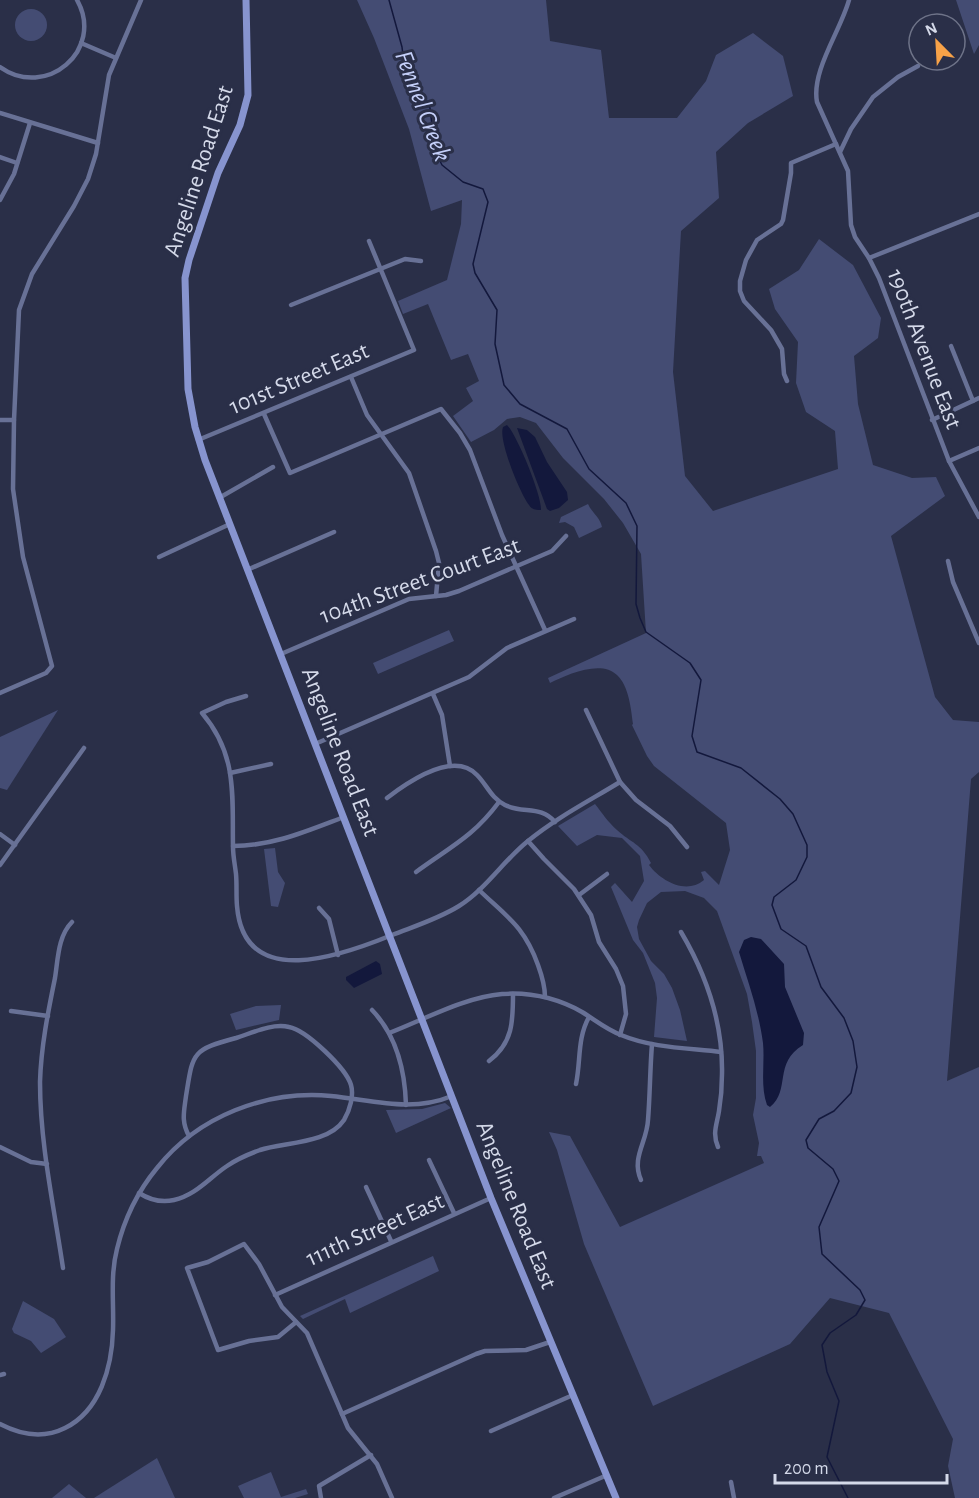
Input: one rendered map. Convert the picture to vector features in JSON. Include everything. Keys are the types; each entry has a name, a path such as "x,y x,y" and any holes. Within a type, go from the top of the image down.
{"street":[{"path":"0,68 21,77 31,78 47,76 66,65 73,58 81,43 84,18 77,0"},
{"path":"0,693 46,672 52,666 23,557 12,476 17,323 22,298 32,274 82,194 93,166 106,89 116,58 141,0"},
{"name":"Angeline Road East","path":"246,0 248,95 240,125 218,173 185,278 188,389 198,440 491,1198 615,1498"},
{"path":"840,152 816,94 819,76 849,0"},
{"path":"81,43 116,58"},
{"path":"840,152 851,129 873,97 907,72"},
{"path":"0,113 98,142"},
{"path":"0,200 9,185 30,123"},
{"path":"787,381 784,374 782,349 771,330 744,301 740,291 740,281 746,260 757,240 781,224 783,220 791,163 836,144"},
{"name":"190th Avenue East","path":"840,152 849,178 852,229 861,248 869,258 908,351 949,461 979,517"},
{"path":"0,157 17,163"},
{"path":"869,258 979,214"},
{"path":"369,242 380,268"},
{"path":"291,305 405,259 421,261"},
{"name":"101st Street East","path":"198,440 414,350 380,268"},
{"path":"951,346 973,401"},
{"path":"351,377 362,405 409,473 439,562 436,596"},
{"path":"932,420 979,398"},
{"path":"264,414 290,473 441,409 470,450 502,535 545,630"},
{"path":"0,420 14,420"},
{"path":"949,461 979,448"},
{"path":"219,498 273,467"},
{"path":"159,557 230,524"},
{"path":"247,570 334,532"},
{"name":"104th Street Court East","path":"281,654 409,599 446,595 459,591 552,551 566,536"},
{"path":"948,561 953,582 979,643"},
{"path":"315,744 433,694 472,675 507,648 574,619"},
{"path":"433,694 442,714 450,766"},
{"path":"246,696 202,713 215,731 230,773 234,799 233,846 238,917 244,934 255,947 265,954 287,960 338,955 450,911 479,890 528,841 620,782"},
{"path":"586,710 620,782 636,800 670,826 687,847"},
{"path":"0,865 84,748"},
{"path":"230,773 271,764"},
{"path":"387,798 416,779 450,766 463,766 474,772 499,802 513,808 540,810 551,816 555,822"},
{"path":"416,872 467,837 489,816 499,802"},
{"path":"233,846 258,845 285,840 344,817"},
{"path":"0,834 15,845"},
{"path":"528,841 579,895 591,915 604,952 616,969 623,986 626,1014 620,1035"},
{"path":"579,895 607,874"},
{"path":"479,890 515,923 528,941 543,979 545,997"},
{"path":"319,908 329,919 338,955"},
{"path":"63,1268 47,1164 40,1081 48,1016 63,936 72,922"},
{"path":"681,932 699,965 716,1015 721,1052 722,1091 714,1131 718,1147"},
{"path":"489,1061 503,1048 510,1034 513,1021 513,994"},
{"path":"389,1034 474,1000 513,994 545,997 570,1006 620,1035 652,1044 721,1052"},
{"path":"372,1010 382,1020 403,1069 406,1105"},
{"path":"11,1011 48,1016"},
{"path":"576,1084 579,1042 589,1017"},
{"path":"139,1193 147,1198 163,1202 188,1196 235,1161 268,1148 313,1139 335,1128 347,1114 351,1099 350,1082 340,1067 304,1033 291,1027 276,1026 207,1047 197,1056 189,1072 183,1117 184,1127 189,1136"},
{"path":"641,1180 637,1159 648,1125 652,1044"},
{"path":"0,1424 25,1434 58,1431 81,1418 96,1398 105,1374 113,1332 112,1288 117,1248 125,1223 139,1193 156,1168 189,1136 228,1113 267,1100 297,1095 329,1096 378,1104 406,1105 442,1100 452,1096"},
{"path":"0,1147 31,1162 47,1164"},
{"path":"429,1160 454,1213"},
{"path":"366,1187 391,1241"},
{"name":"111th Street East","path":"275,1295 491,1198"},
{"path":"295,1323 278,1337 249,1341 218,1350 187,1268 208,1262 244,1244 259,1264 275,1295 312,1342 342,1414 352,1433 371,1455 392,1498"},
{"path":"342,1414 476,1354 485,1351 526,1350 550,1342"},
{"path":"491,1431 573,1395"},
{"path":"321,1498 319,1486 371,1455"},
{"path":"554,1498 605,1476"},
{"path":"731,1482 734,1498"}],"shaded area":[{"path":"357,0 546,0 550,41 601,50 609,118 677,118 706,81 716,55 753,33 783,56 793,96 748,123 716,152 719,198 681,231 673,372 685,476 713,511 838,469 835,431 806,412 796,383 798,342 775,309 769,289 799,270 819,239 853,265 881,318 878,338 854,356 858,404 873,465 912,478 936,477 945,496 891,536 935,697 953,720 979,722 979,772 971,779 947,1081 979,1067 979,1498 955,1498 948,1466 953,1439 889,1313 830,1298 790,1344 653,1406 584,1244 557,1150 549,1132 570,1136 620,1227 764,1163 761,1156 757,1156 759,1143 753,1115 756,1098 756,1051 747,994 717,911 704,898 685,891 661,892 647,903 637,927 639,939 651,961 664,974 672,988 687,1041 654,1037 657,998 655,983 643,953 633,940 611,887 615,883 632,902 644,881 640,856 622,838 597,835 577,846 558,826 595,804 614,827 643,851 654,871 674,884 690,886 704,880 701,872 705,871 719,885 730,850 726,823 654,766 632,725 627,691 617,675 610,670 593,668 550,683 548,678 646,633 641,554 623,523 604,499 563,458 536,423 520,417 507,419 494,430 471,442 453,416 473,401 466,388 479,381 468,354 451,360 428,304 403,314 398,301 447,280 461,224 462,200 431,211 409,129"},
{"path":"956,0 979,0 979,45 974,54 967,33 967,12 960,12"},
{"path":"31,9 42,14 47,25 42,36 31,41 20,36 15,25 20,14"},
{"path":"507,425 528,466 538,492 541,510 530,507 516,478 502,434 503,427"},
{"path":"517,428 527,430 535,437 547,462 567,492 568,500 559,508 550,511 547,509"},
{"path":"588,504 600,520 602,527 579,538 574,527 565,522 559,523 561,517"},
{"path":"449,630 454,641 378,674 373,663"},
{"path":"58,710 7,790 0,788 0,737"},
{"path":"275,848 278,872 285,883 278,907 271,906 264,849"},
{"path":"751,937 761,939 784,964 785,987 804,1033 803,1045 788,1060 780,1093 770,1107 767,1105 764,1090 761,1031 739,952 744,940"},
{"path":"376,961 380,964 382,974 354,988 346,980 346,977"},
{"path":"281,1005 279,1020 236,1030 230,1014 256,1006"},
{"path":"445,1103 451,1108 396,1133 386,1110 422,1109"},
{"path":"433,1256 439,1271 350,1313 345,1299 303,1319 300,1316"},
{"path":"23,1301 54,1319 66,1337 41,1353 31,1341 14,1333 12,1329"},
{"path":"157,1458 175,1498 94,1498"},
{"path":"271,1472 281,1497 306,1489 308,1494 295,1498 244,1498 238,1486"},
{"path":"69,1484 86,1498 52,1498"}],"waterway":[{"name":"Fennel Creek","path":"389,0 402,47 405,72 430,108 435,151 442,165 463,182 483,189 488,202 473,264 475,273 497,310 495,344 504,385 520,404 567,429 589,469 626,503 637,526 636,604 640,618 646,632 690,663 701,680 692,736 697,752 741,768 780,799 793,814 807,845 807,857 796,880 774,897 772,905 781,929 806,946 821,987 844,1018 853,1041 857,1067 851,1093 834,1111 819,1119 806,1140 808,1148 833,1169 839,1181 819,1227 822,1254 860,1290 865,1300 856,1315 830,1333 822,1345 827,1372 839,1401 827,1457 848,1498"}]}
